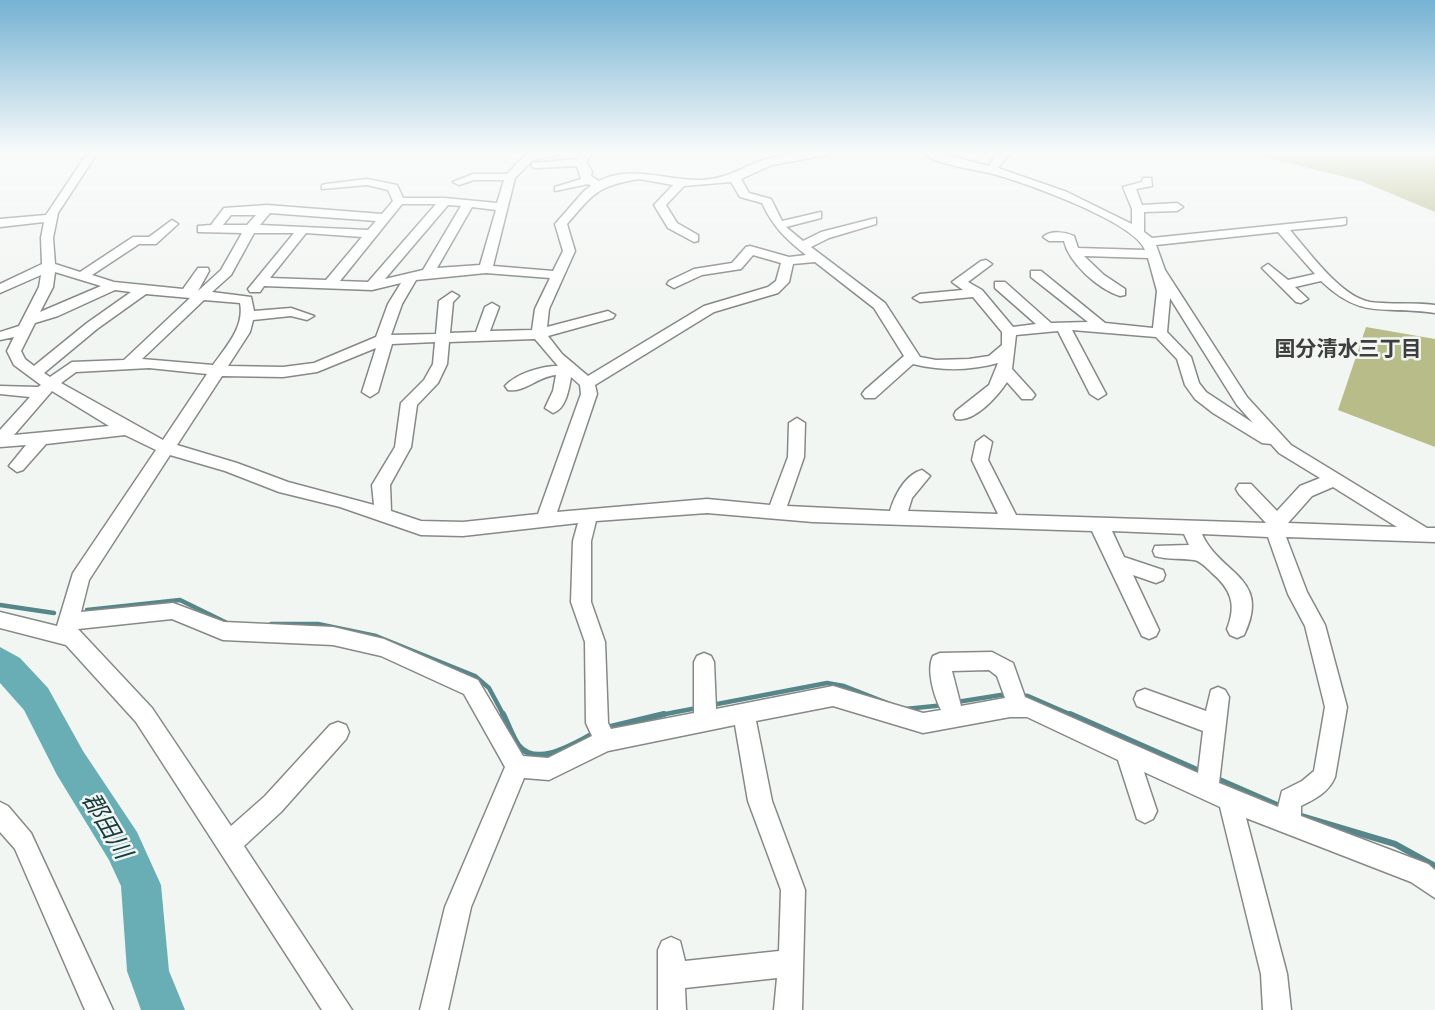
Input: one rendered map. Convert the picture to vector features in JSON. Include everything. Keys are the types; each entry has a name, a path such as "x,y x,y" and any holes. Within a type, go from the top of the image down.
{"street":[{"path":"63,199 51,218 47,238 49,266 46,287 14,351 19,362 47,388 166,448 231,467 285,488 342,501 421,528 463,529 708,506 897,517 1278,527 1428,534"},
{"path":"486,269 505,199"},
{"path":"545,520 589,394 587,383 567,370 538,334 542,309 569,251 561,224 580,199"},
{"path":"666,199 660,205 667,222 680,233 694,238"},
{"path":"760,199 767,201 779,225 880,306 915,360 936,365 969,364 993,360 1009,347 1009,332 977,293 954,279 983,270"},
{"path":"1071,199 1138,233 1151,248 1164,291 1160,333"},
{"path":"1134,199 1138,209 1138,233"},
{"path":"330,284 399,201 445,201 503,207"},
{"path":"372,286 445,201"},
{"path":"428,273 468,204"},
{"path":"1138,209 1177,207"},
{"path":"371,234 301,229 208,229 228,211 315,212 385,218"},
{"path":"130,362 226,272 250,229 265,211"},
{"path":"71,630 80,578 220,372 243,332 247,316 246,300 315,212"},
{"path":"779,225 817,215"},
{"path":"0,223 51,218"},
{"path":"803,246 825,234 872,221"},
{"path":"1073,252 1151,248 1342,221"},
{"path":"84,275 136,240 152,241 172,224"},
{"path":"1282,229 1354,303 1435,309"},
{"path":"1048,237 1064,236 1070,239 1073,252 1099,278 1120,292"},
{"path":"674,284 699,272 736,266 750,250 789,261 818,258"},
{"path":"1111,252 1120,264"},
{"path":"587,383 709,309 773,290 782,282 784,267 789,261"},
{"path":"0,289 49,266 113,286 144,289 169,286 187,293 246,300"},
{"path":"1268,268 1301,299"},
{"path":"260,282 372,286 428,273 486,269 559,275"},
{"path":"1159,270 1242,401 1285,449"},
{"path":"187,293 201,278 203,271"},
{"path":"1036,274 1100,324"},
{"path":"370,392 395,304 412,276"},
{"path":"1285,285 1325,276"},
{"path":"1000,285 1046,326"},
{"path":"0,337 113,286"},
{"path":"34,374 92,326 144,289"},
{"path":"920,298 977,293"},
{"path":"383,516 381,485 403,447 409,403 430,383 440,364 446,301 452,296"},
{"path":"482,334 492,307"},
{"path":"247,316 291,312 307,316"},
{"path":"0,440 47,388 72,367 130,362 220,372 283,372 317,367 385,340 482,334 538,334 608,315"},
{"path":"1009,332 1046,326 1100,324 1160,333 1184,360 1194,388 1208,401 1428,534"},
{"path":"1062,326 1083,361 1098,394"},
{"path":"961,415 1002,380 1005,351"},
{"path":"870,394 912,356"},
{"path":"513,386 548,371 567,370"},
{"path":"553,408 567,370"},
{"path":"1004,370 1027,395"},
{"path":"5,390 47,388"},
{"path":"776,512 796,457 797,422"},
{"path":"0,440 41,439 127,429"},
{"path":"17,466 41,439"},
{"path":"984,442 974,458 1010,521"},
{"path":"897,517 904,495 922,476"},
{"path":"1278,527 1306,491 1335,479"},
{"path":"1245,489 1278,527 1298,594 1315,625 1336,707 1324,777 1290,815"},
{"path":"589,516 582,541 581,602 595,642 601,733"},
{"path":"1097,523 1149,629"},
{"path":"1190,526 1200,552 1231,577 1243,598 1244,616 1237,629"},
{"path":"1162,551 1200,552"},
{"path":"1118,562 1156,575"},
{"path":"0,620 71,630 173,611 223,631 333,636 384,648 471,687 517,766"},
{"path":"71,630 144,716 338,1010"},
{"path":"952,710 940,662 992,661 1006,670 1017,706"},
{"path":"704,662 705,720"},
{"path":"517,766 549,769 601,733 744,714 833,696 923,723 952,710 1028,707 1128,755 1290,815 1419,873 1435,886"},
{"path":"1219,696 1215,726 1214,785 1274,974 1278,1010"},
{"path":"1145,699 1215,726"},
{"path":"744,714 760,801 793,890 788,1010"},
{"path":"229,844 272,804 338,732"},
{"path":"1128,755 1145,811"},
{"path":"434,1010 458,907 517,766"},
{"path":"0,814 23,841 99,1010"},
{"path":"671,950 672,1010"},
{"path":"672,976 792,963"}],"green space":[{"path":"1404,199 1435,199 1435,212"},
{"path":"1366,327 1435,339 1435,447 1338,410"}],"waterway":[{"path":"87,610 180,600 227,623"},
{"path":"0,605 54,613"},
{"path":"271,624 318,624 376,636 475,676 489,688 503,715"},
{"name":"郡田川","path":"0,662 36,699 70,763 123,846 141,885 148,971 163,1010"},
{"path":"712,705 827,683 844,686 890,704"},
{"path":"957,702 1007,694"},
{"path":"1019,695 1028,696 1074,716"},
{"path":"905,709 945,705"},
{"path":"658,715 697,708"},
{"path":"658,715 664,714"},
{"path":"1070,714 1204,773"},
{"path":"503,715 518,745 535,755 567,748 595,733"},
{"path":"606,728 658,715"},
{"path":"1215,778 1284,808"},
{"path":"1301,816 1395,844 1435,866"}],"district":[{"name":"国分清水三丁目","path":"1348,348"}]}
